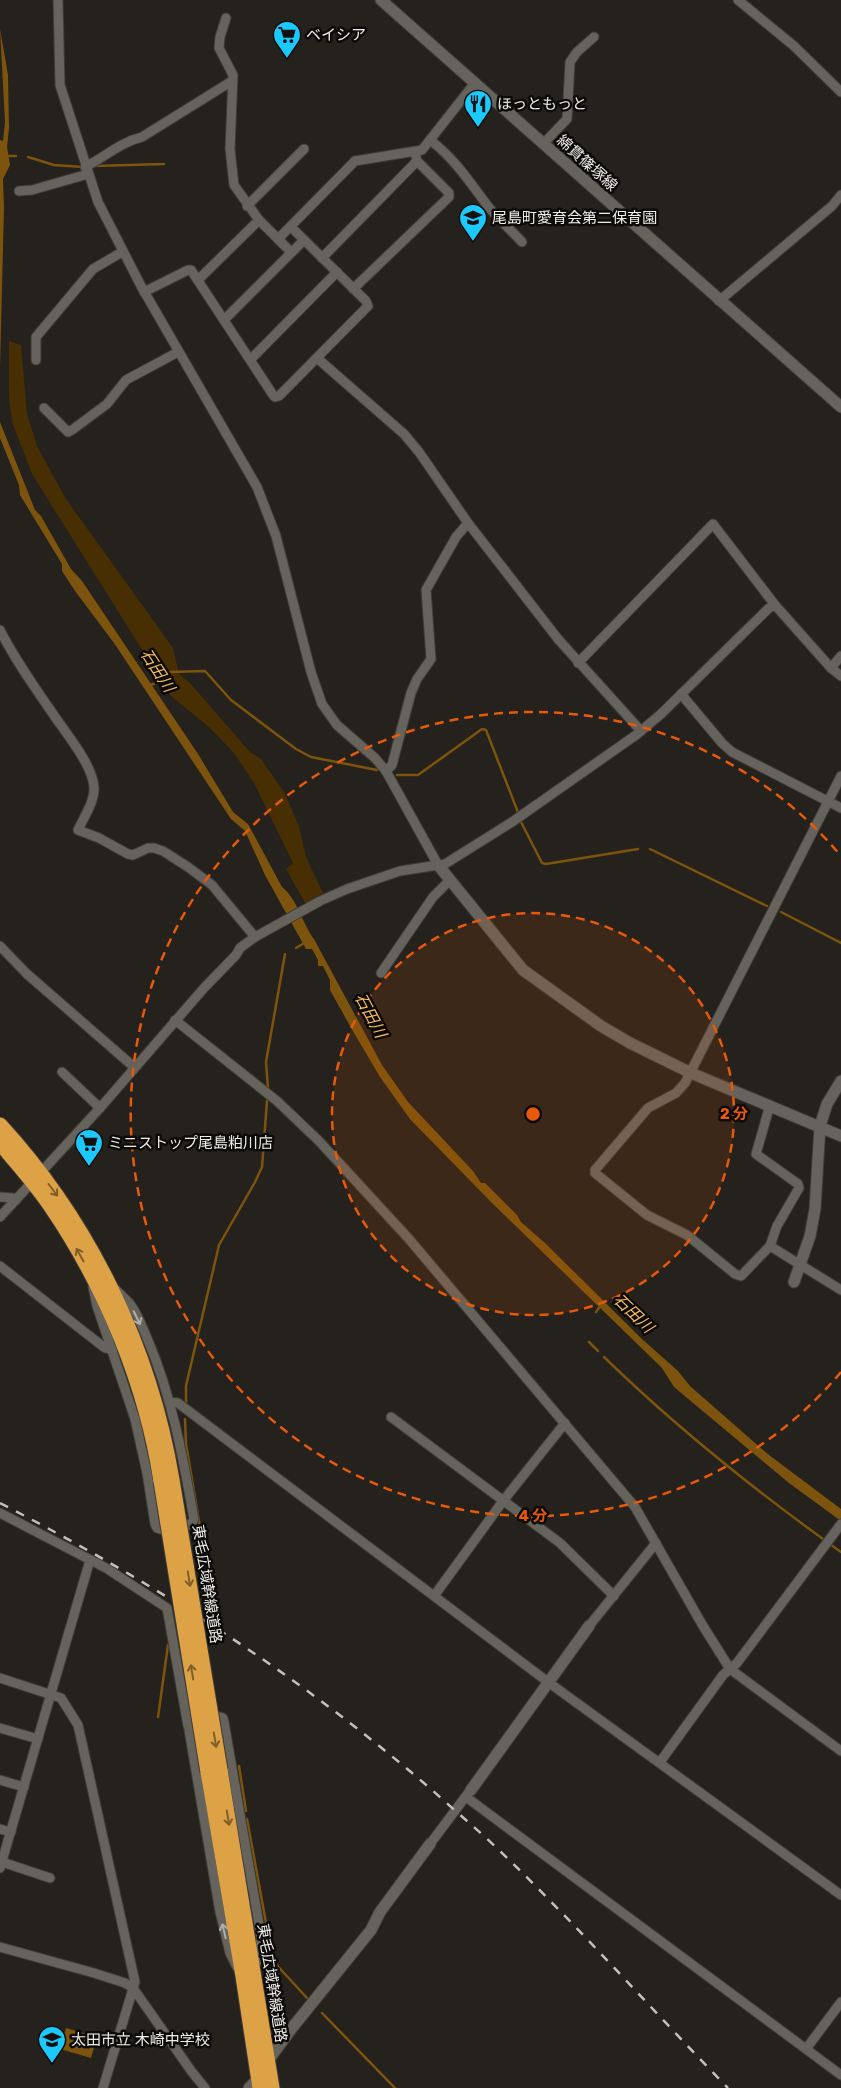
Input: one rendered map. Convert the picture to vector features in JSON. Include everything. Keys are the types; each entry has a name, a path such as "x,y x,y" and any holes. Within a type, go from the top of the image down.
{"highway":[{"name":"東毛広域幹線道路","path":"0,1124 37,1177 68,1233 124,1318 154,1398 248,1971 272,2088"},
{"name":"東毛広域幹線道路","path":"0,1143 37,1177"},
{"name":"東毛広域幹線道路","path":"248,1971 256,2085"}],"street":[{"path":"58,0 58,76 86,171 98,202 122,252 178,352 252,477 276,536 311,672 322,704 337,725 375,758 386,771 438,865 508,953 537,981 617,1036 690,1073 841,1136"},
{"name":"綿貫篠塚線","path":"381,0 841,407"},
{"path":"738,0 794,46 841,92"},
{"path":"226,18 219,48 232,75 230,149 234,185 247,206 259,220 292,252"},
{"path":"544,144 567,120 570,62 577,52 594,37"},
{"path":"19,191 32,190 86,171 125,142 142,138 232,80"},
{"path":"278,239 356,161 422,150 474,84"},
{"path":"430,140 460,167 488,207 522,242"},
{"path":"247,206 304,150"},
{"path":"353,289 449,197 449,192 417,161 415,152"},
{"path":"322,258 417,161"},
{"path":"720,301 832,206 841,195"},
{"path":"199,279 259,220"},
{"path":"144,292 188,270 193,271 273,395 277,397 368,306 337,272 291,227"},
{"path":"225,319 304,240"},
{"path":"36,360 36,336 93,269 122,252"},
{"path":"250,360 337,272"},
{"path":"44,408 68,432 107,404 126,380 178,352"},
{"path":"318,358 404,434 419,452 468,523 578,663 641,731"},
{"path":"386,771 392,765 414,685 431,659 426,590 456,537 468,523"},
{"path":"578,663 713,524 775,605 841,676"},
{"path":"0,1217 100,1108 174,1020 240,948 277,923 331,896 400,871 426,865 445,864 519,817 641,731 769,608 775,605"},
{"path":"0,630 37,691 80,753 91,776 94,788 91,801 78,830 99,838 128,854 133,855 148,848 163,851 212,885 255,937"},
{"path":"832,668 841,656"},
{"path":"681,694 722,743 732,752 841,808"},
{"path":"770,1105 756,1154 798,1184 799,1188 777,1226 770,1246 741,1276 735,1274 687,1235 647,1214 595,1173 595,1170 644,1113 654,1104 676,1093 690,1073 841,776"},
{"path":"381,973 433,897 450,880"},
{"path":"0,946 27,974 134,1068"},
{"path":"174,1020 277,1101 319,1141 409,1239 635,1507 730,1669 841,1751"},
{"path":"62,1072 100,1108"},
{"path":"794,1282 810,1236 820,1126 827,1104 841,1081"},
{"path":"0,1197 16,1200"},
{"path":"770,1246 841,1290"},
{"path":"0,1266 105,1348 112,1349"},
{"path":"100,1280 130,1304 152,1350 169,1402 185,1467 194,1519 191,1524 163,1530 155,1524 147,1473 135,1419 112,1349 95,1298 100,1280"},
{"path":"169,1402 178,1404 548,1682 841,1895"},
{"path":"391,1417 560,1543 614,1596"},
{"path":"434,1596 503,1501 565,1423"},
{"path":"0,1513 128,1581 167,1608 220,1912 230,1953 248,1971 260,1958 261,1936 223,1718 196,1718 192,1720 188,1728"},
{"path":"660,1762 723,1675 737,1663 839,1528"},
{"path":"256,2085 267,2062 371,1930 380,1912 589,1626 656,1543"},
{"path":"50,1878 1,1865 90,1560"},
{"path":"0,1678 62,1698 78,1725 134,1977 133,1988 104,2088"},
{"path":"0,1728 38,1738"},
{"path":"0,1780 24,1787"},
{"path":"468,1794 841,2075"},
{"path":"0,1829 11,1832"},
{"path":"0,1947 94,1973 125,1983 133,1988 205,2088"},
{"path":"806,2049 841,2002"}],"shaded area":[{"path":"0,29 8,75 9,128 7,147 10,165 3,179 0,368 0,140 3,141 5,122"},
{"path":"9,341 21,345 27,414 37,446 66,499 173,648 179,674 190,683 250,752 261,759 284,792 299,826 306,857 323,893 305,903 286,869 293,863 254,783 234,753 210,728 171,696 32,474 12,422 9,397"},
{"path":"0,422 35,510 41,516 71,569 82,581 198,754 233,812 248,824 282,887 296,905 382,1065 408,1102 473,1171 481,1183 485,1183 517,1215 521,1222 546,1244 642,1339 678,1371 690,1386 769,1455 841,1509 841,1521 789,1483 674,1387 662,1368 491,1202 410,1119 380,1077 350,1026 330,990 330,980 323,966 318,966 318,960 312,949 306,949 265,875 245,831 231,819 114,643 62,571 62,564 20,495 19,485 0,438"},
{"path":"66,2028 97,2037 91,2058 60,2049"}],"waterway":[{"path":"5,156 16,156"},
{"path":"28,157 54,165 83,167"},
{"path":"93,166 164,164"},
{"path":"148,686 158,682 170,672 205,671 231,700 296,749 311,757 377,770"},
{"path":"397,775 418,775 482,729 486,730 519,815"},
{"path":"520,820 542,863 546,864 638,849"},
{"path":"650,849 767,906"},
{"path":"781,912 841,943"},
{"path":"296,948 306,942"},
{"path":"268,1088 266,1062 285,954"},
{"path":"186,1403 186,1386 219,1245 262,1167 267,1101"},
{"name":"石田川","path":"596,1312 601,1305"},
{"path":"589,1342 598,1351"},
{"path":"604,1357 689,1435 841,1552"},
{"path":"185,1419 186,1444 203,1545"},
{"path":"158,1717 168,1645"},
{"path":"239,1766 246,1811"},
{"path":"247,1819 273,1961 307,1998"},
{"path":"322,2013 395,2088"}],"railway":[{"path":"0,1503 114,1565 224,1633 278,1670 382,1748 499,1850 586,1938 728,2088"}],"place":[{"name":"ベイシア","path":"287,59"},
{"name":"ほっともっと","path":"478,128"},
{"name":"尾島町愛育会第二保育園","path":"473,242"},
{"name":"ミニストップ尾島粕川店","path":"89,1167"},
{"name":"太田市立 木崎中学校","path":"52,2064"}]}
